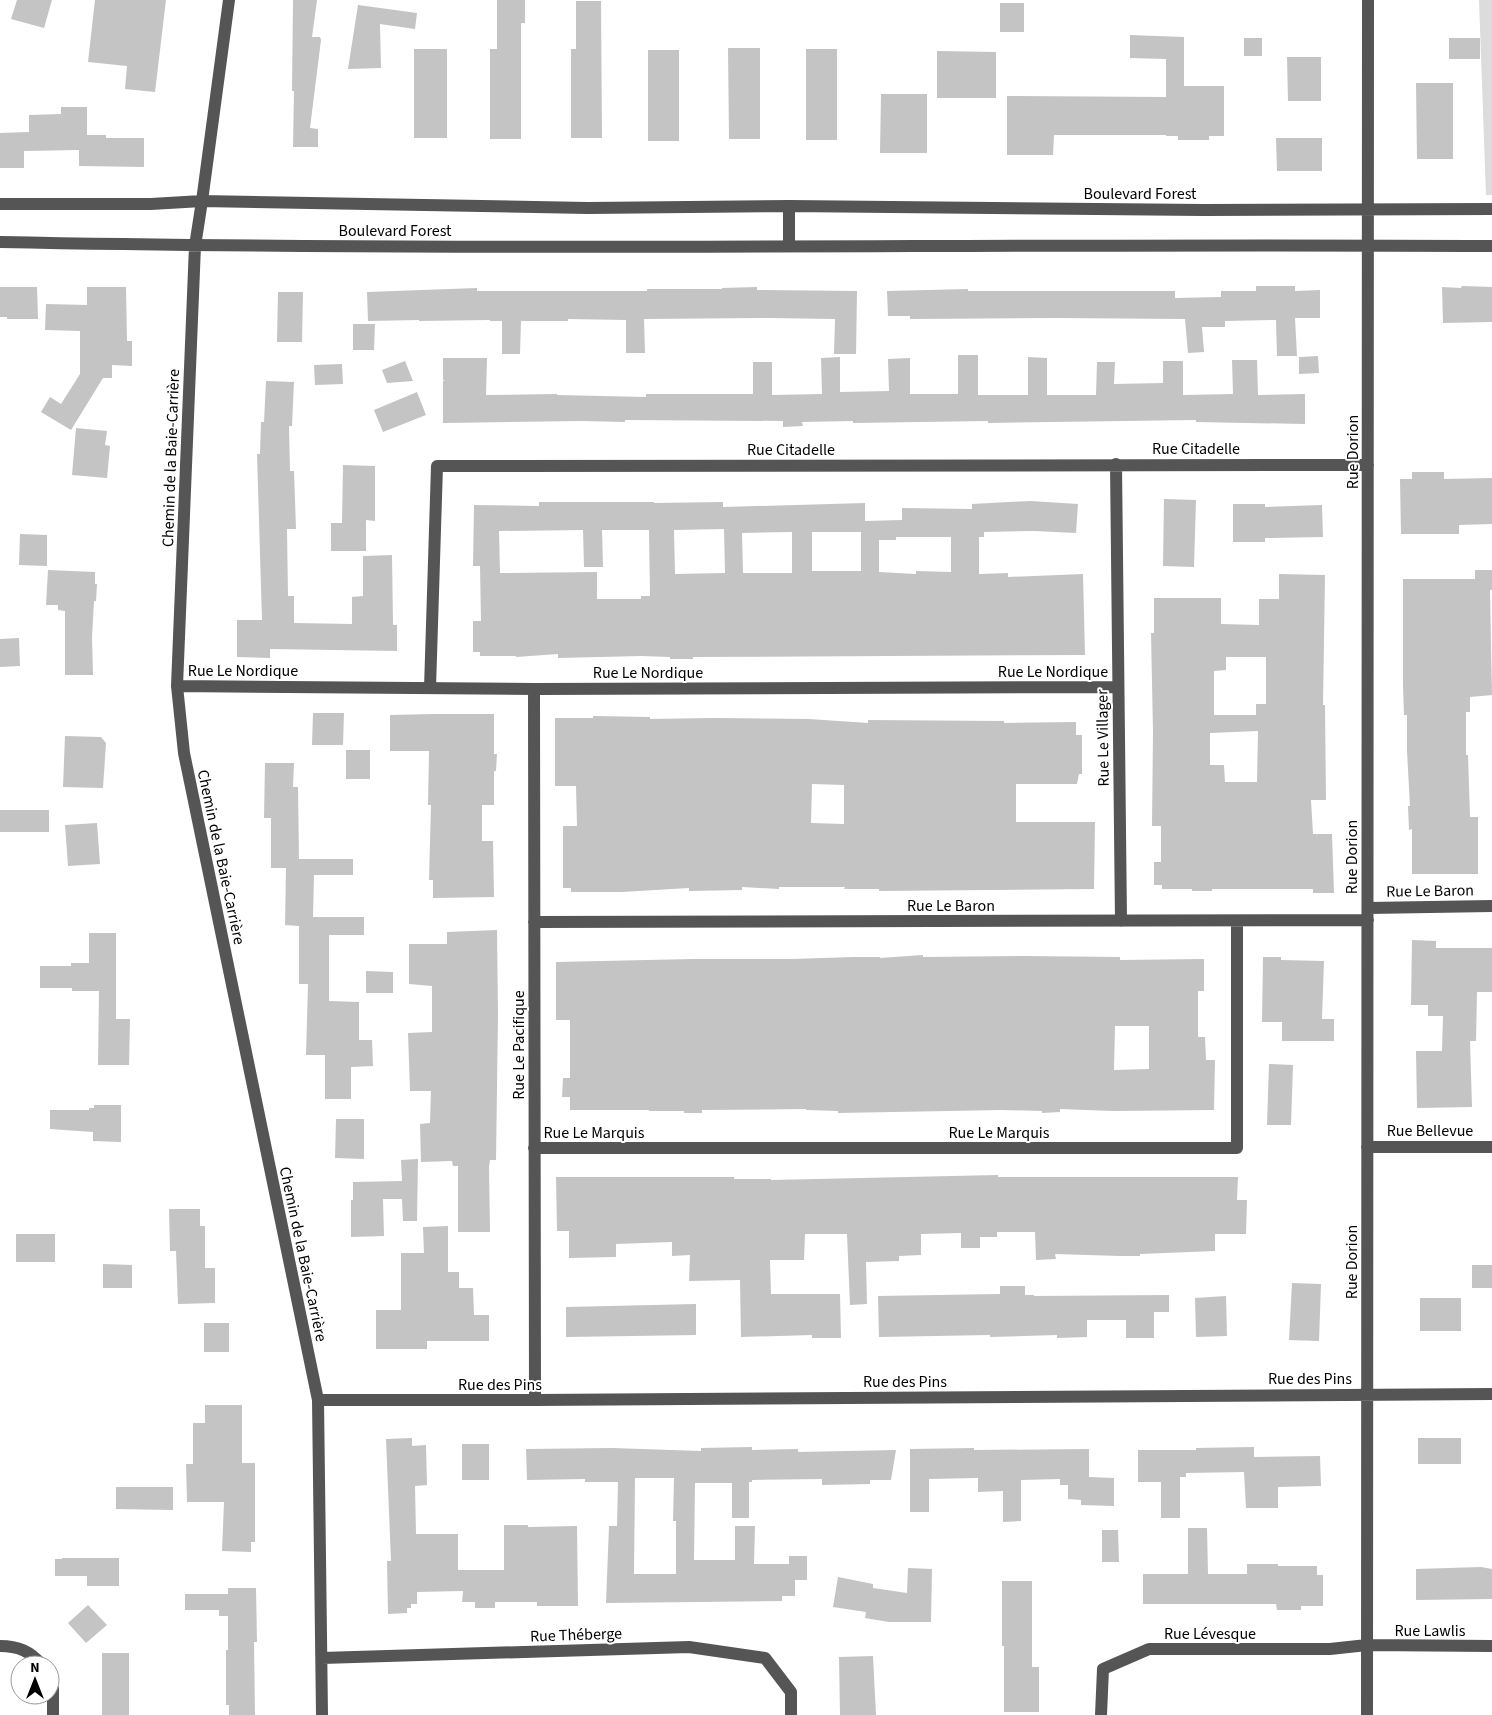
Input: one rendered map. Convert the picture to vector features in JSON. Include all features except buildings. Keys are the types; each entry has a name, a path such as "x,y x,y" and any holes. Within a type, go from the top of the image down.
{"street":[{"name":"Chemin de la Baie-Carrière","path":"229,0 195,246 177,686 184,753 318,1400 322,1715"},
{"name":"Rue Dorion","path":"1367,1715 1368,0"},
{"name":"Boulevard Forest","path":"0,204 202,202 588,208 789,206 1193,210 1492,209"},
{"path":"789,206 789,246"},
{"name":"Boulevard Forest","path":"0,242 195,246 563,247 1492,246"},
{"name":"Rue Le Villager","path":"1116,464 1120,921"},
{"name":"Rue Citadelle","path":"430,688 437,466 1368,465"},
{"name":"Rue Le Nordique","path":"177,686 534,689 1118,687"},
{"name":"Rue Le Pacifique","path":"534,689 535,1400"},
{"name":"Rue Le Baron","path":"534,922 1237,921 1492,906"},
{"name":"Rue Le Marquis","path":"534,1148 1237,1148 1237,921"},
{"name":"Rue Bellevue","path":"1367,1147 1492,1147"},
{"name":"Rue des Pins","path":"318,1400 1492,1394"},
{"path":"0,1646 14,1646 32,1655"},
{"name":"Rue Lawlis","path":"1367,1646 1492,1646"},
{"name":"Rue Lévesque","path":"1100,1715 1103,1669 1149,1649 1330,1649 1367,1646"},
{"name":"Rue Théberge","path":"322,1658 689,1647 765,1658 791,1692 791,1715"}],"shaded area":[{"path":"1479,0 1492,0 1492,195 1486,195"}]}
